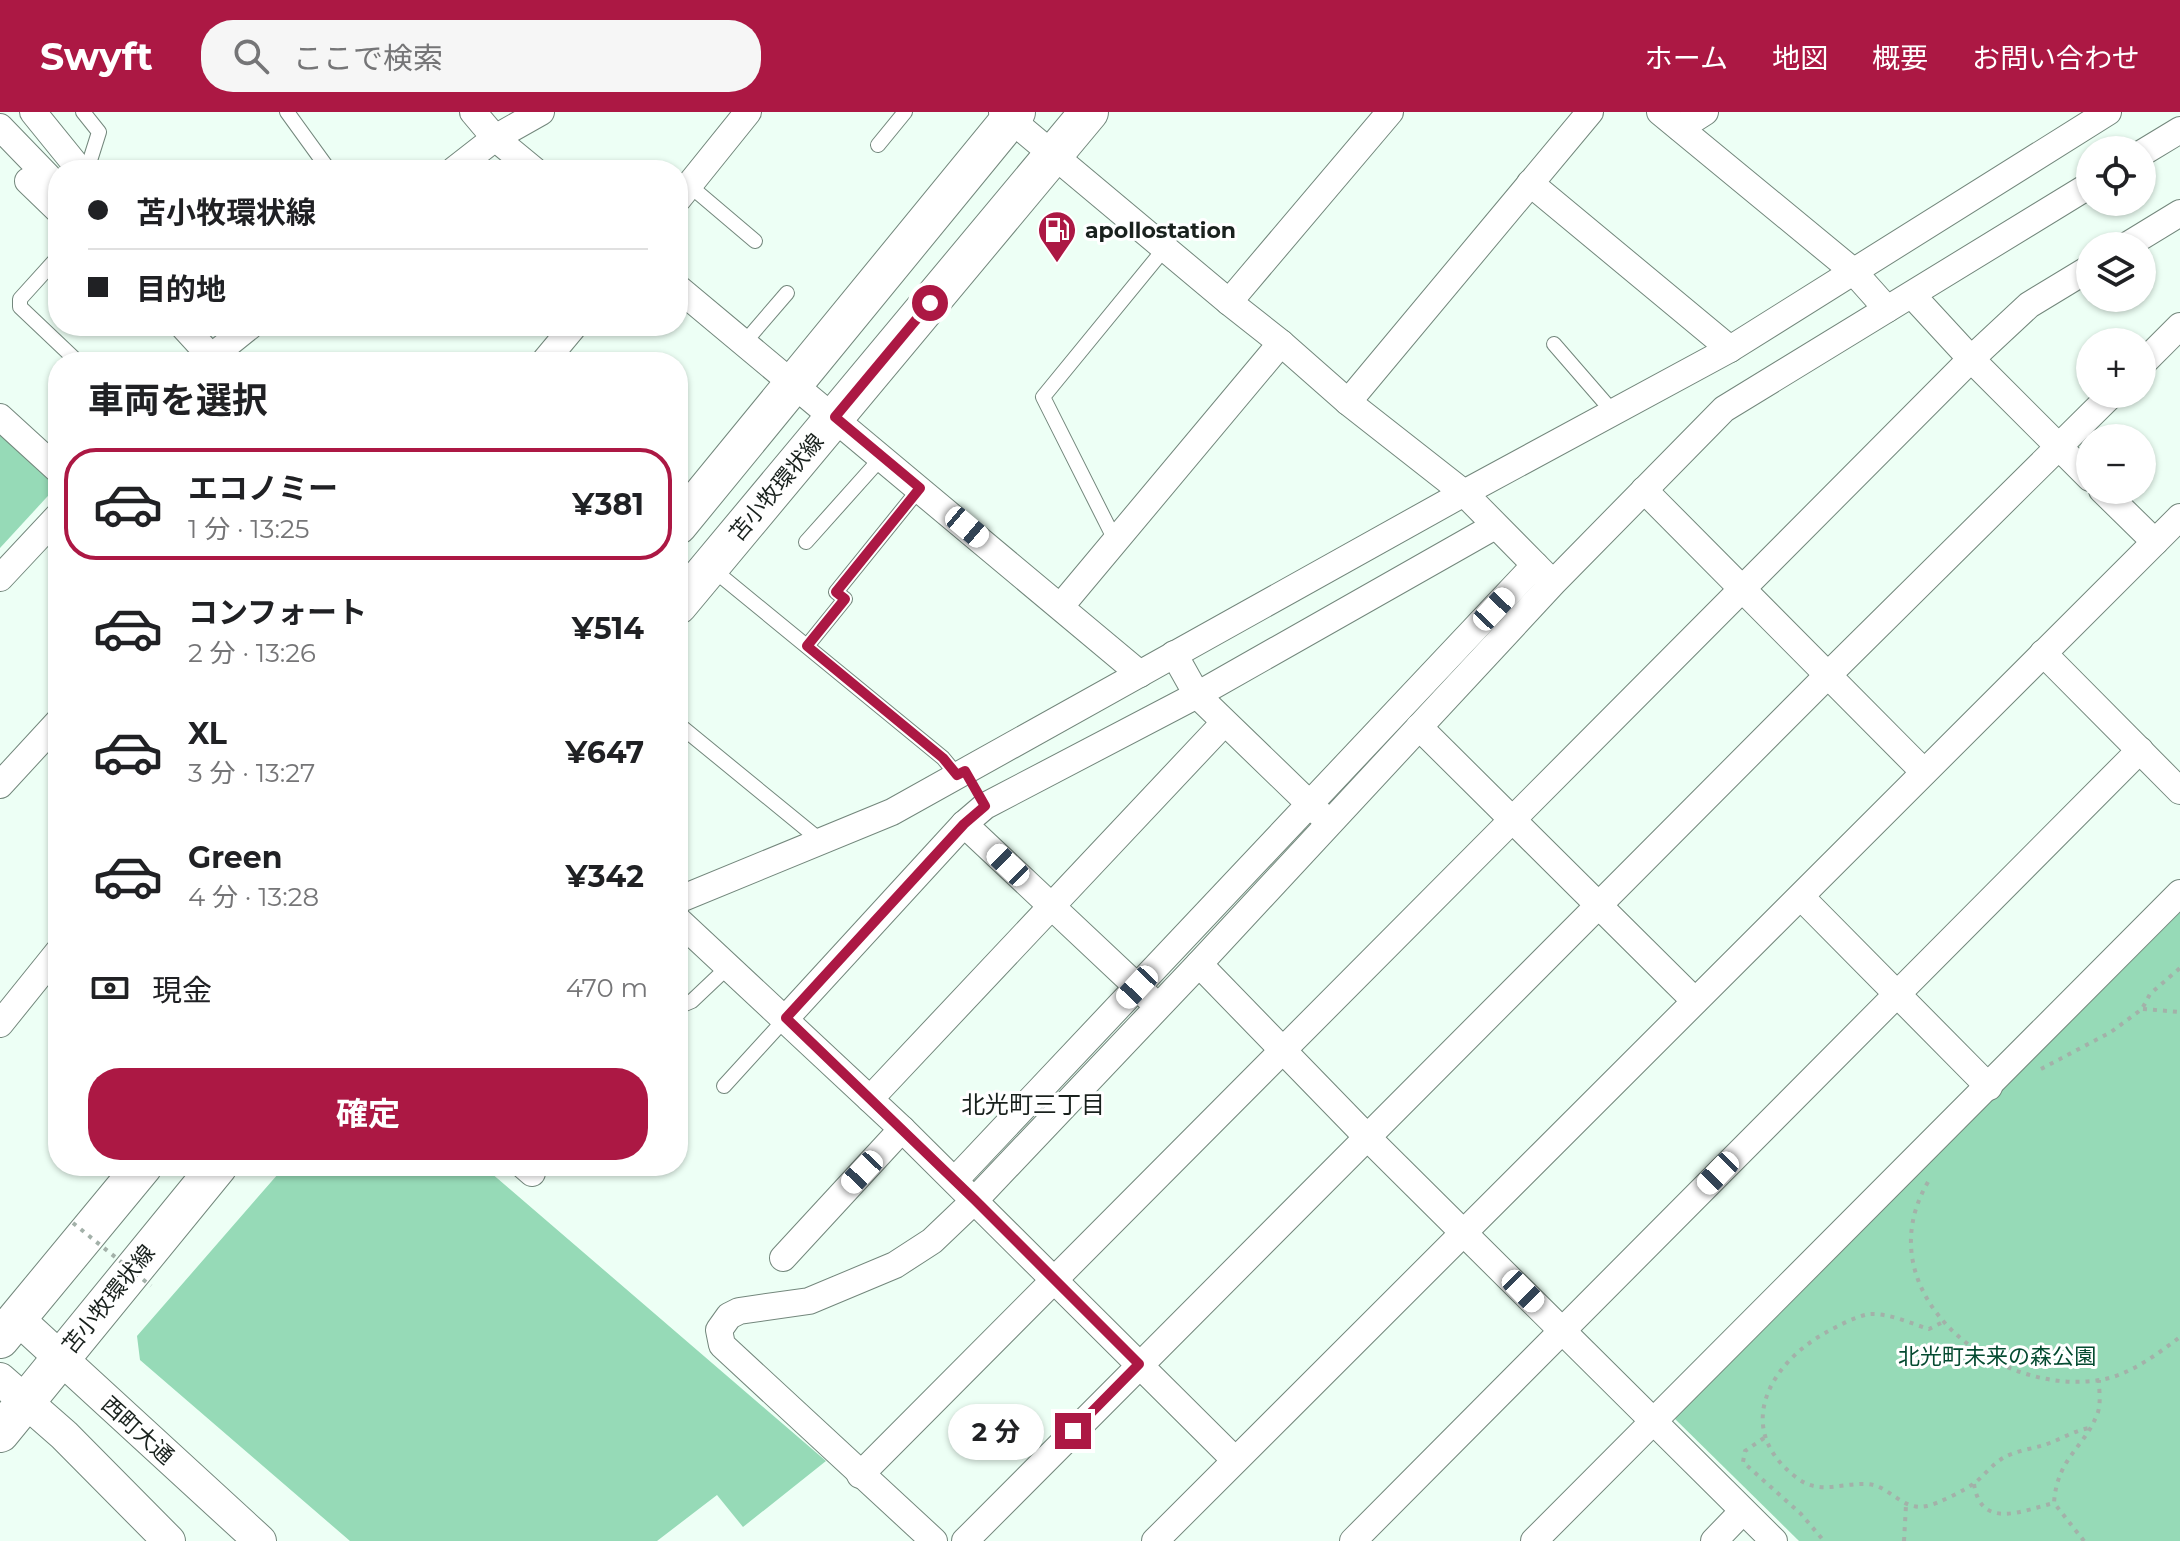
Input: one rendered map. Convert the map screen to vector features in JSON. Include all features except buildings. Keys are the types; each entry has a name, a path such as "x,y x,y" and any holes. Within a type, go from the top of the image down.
{"main road":[{"name":"苫小牧環状線","path":"688,592 1089,112"},
{"path":"688,513 1010,114"},
{"path":"6,1321 134,1176"},
{"name":"苫小牧環状線","path":"0,1433 14,1391 59,1359 210,1176"}],"street":[{"path":"33,112 72,160"},
{"path":"473,112 495,138 522,160"},
{"path":"688,187 748,112"},
{"path":"1229,302 1390,112"},
{"path":"1348,402 1590,112"},
{"path":"1670,120 1705,112"},
{"path":"688,896 892,812 1464,493 1730,349 2108,112"},
{"path":"467,160 536,113"},
{"path":"1010,114 1053,156 1281,343 1348,402 1464,493 1544,574"},
{"path":"1670,120 1853,271 1887,309"},
{"path":"0,127 48,177"},
{"path":"2156,145 2180,130"},
{"path":"0,153 48,200"},
{"path":"1530,183 1730,349"},
{"path":"955,1180 1310,804 1544,574 1644,490 1724,409 2076,194"},
{"path":"2149,232 2180,213"},
{"path":"860,1475 1971,359 2029,305 2076,276"},
{"path":"1912,295 2076,464"},
{"path":"688,296 1140,674"},
{"path":"2156,350 2180,326"},
{"path":"191,336 204,352"},
{"path":"219,352 238,336"},
{"path":"552,352 566,336"},
{"path":"1061,606 1281,343"},
{"path":"965,1541 2098,408"},
{"path":"0,417 48,461"},
{"path":"1644,490 1924,772"},
{"path":"2116,504 2155,542"},
{"path":"1155,1541 2180,517"},
{"path":"786,1018 964,824 985,806 1197,695 1495,526"},
{"path":"0,578 48,527"},
{"path":"934,1541 722,1345 719,1330 729,1316 739,1311 809,1301 895,1265 932,1241 975,1200 1199,964 1419,727 1544,574"},
{"path":"2043,653 2180,791"},
{"path":"1174,654 1197,695 1329,822"},
{"path":"870,1099 1224,723"},
{"path":"1419,727 1695,1001"},
{"path":"0,785 48,733"},
{"path":"1353,1541 2140,750"},
{"path":"961,773 985,806"},
{"path":"964,824 1157,1006"},
{"path":"1534,1541 2180,893"},
{"path":"1801,897 1989,1087"},
{"path":"688,929 955,1180 1235,1460"},
{"path":"1,1022 48,964"},
{"path":"1199,964 1281,1051 1774,1541"},
{"path":"783,1258 902,1129"},
{"name":"西町大通","path":"6,1321 59,1359 260,1541"},
{"path":"14,1391 64,1435 169,1541"},
{"path":"1714,1541 1743,1511"}],"lane":[{"path":"83,112 99,132 90,160"},
{"path":"287,112 322,160"},
{"path":"878,145 905,112"},
{"path":"688,195 755,241"},
{"path":"1116,542 1043,397 1165,248"},
{"path":"48,268 20,299 20,307 48,334"},
{"path":"744,343 787,293"},
{"path":"51,336 67,352"},
{"path":"1554,344 1613,412"},
{"path":"806,542 882,457"},
{"path":"807,646 845,599 836,592 920,488"},
{"path":"709,566 961,773"},
{"path":"688,732 821,841"},
{"path":"688,1003 729,966"},
{"path":"724,1086 786,1018"}],"path":[{"path":"2036,1072 2111,1032 2142,1009 2150,994 2180,968"},
{"path":"2142,1009 2180,1012"},
{"path":"1929,1180 1921,1193 1909,1235 1916,1273 1942,1322 1983,1355 2024,1375 2099,1380 2122,1374 2158,1354 2180,1337"},
{"path":"73,1223 151,1286"},
{"path":"1942,1322 1929,1329 1871,1314 1837,1327 1806,1344 1785,1363 1771,1382 1763,1415 1764,1438 1778,1460 1798,1479 1822,1490 1853,1483 1875,1484 1906,1505 1926,1507 1974,1484 2004,1457 2089,1428"},
{"path":"2084,1541 2054,1503 2055,1484 2068,1457 2099,1410 2099,1380"},
{"path":"1764,1438 1745,1451 1743,1462 1801,1514 1824,1541"},
{"path":"1974,1484 1976,1498 1986,1510 1996,1515 2054,1503"},
{"path":"1904,1541 1906,1505"}],"green space":[{"path":"0,433 48,476 48,496 0,548"},
{"name":"北光町未来の森公園","path":"2180,912 2180,1541 1799,1541 1673,1417"},
{"path":"276,1176 495,1176 826,1461 743,1527 717,1495 657,1541 350,1541 140,1360 137,1336"}],"place":[{"name":"apollostation","path":"1057,264"}],"district":[{"name":"北光町三丁目","path":"1033,1105"}],"route":[{"path":"930,303 835,417 920,488 836,592 845,599 807,646 943,758 957,775 965,771 985,806 964,824 786,1018 1139,1364 1073,1431"}]}
